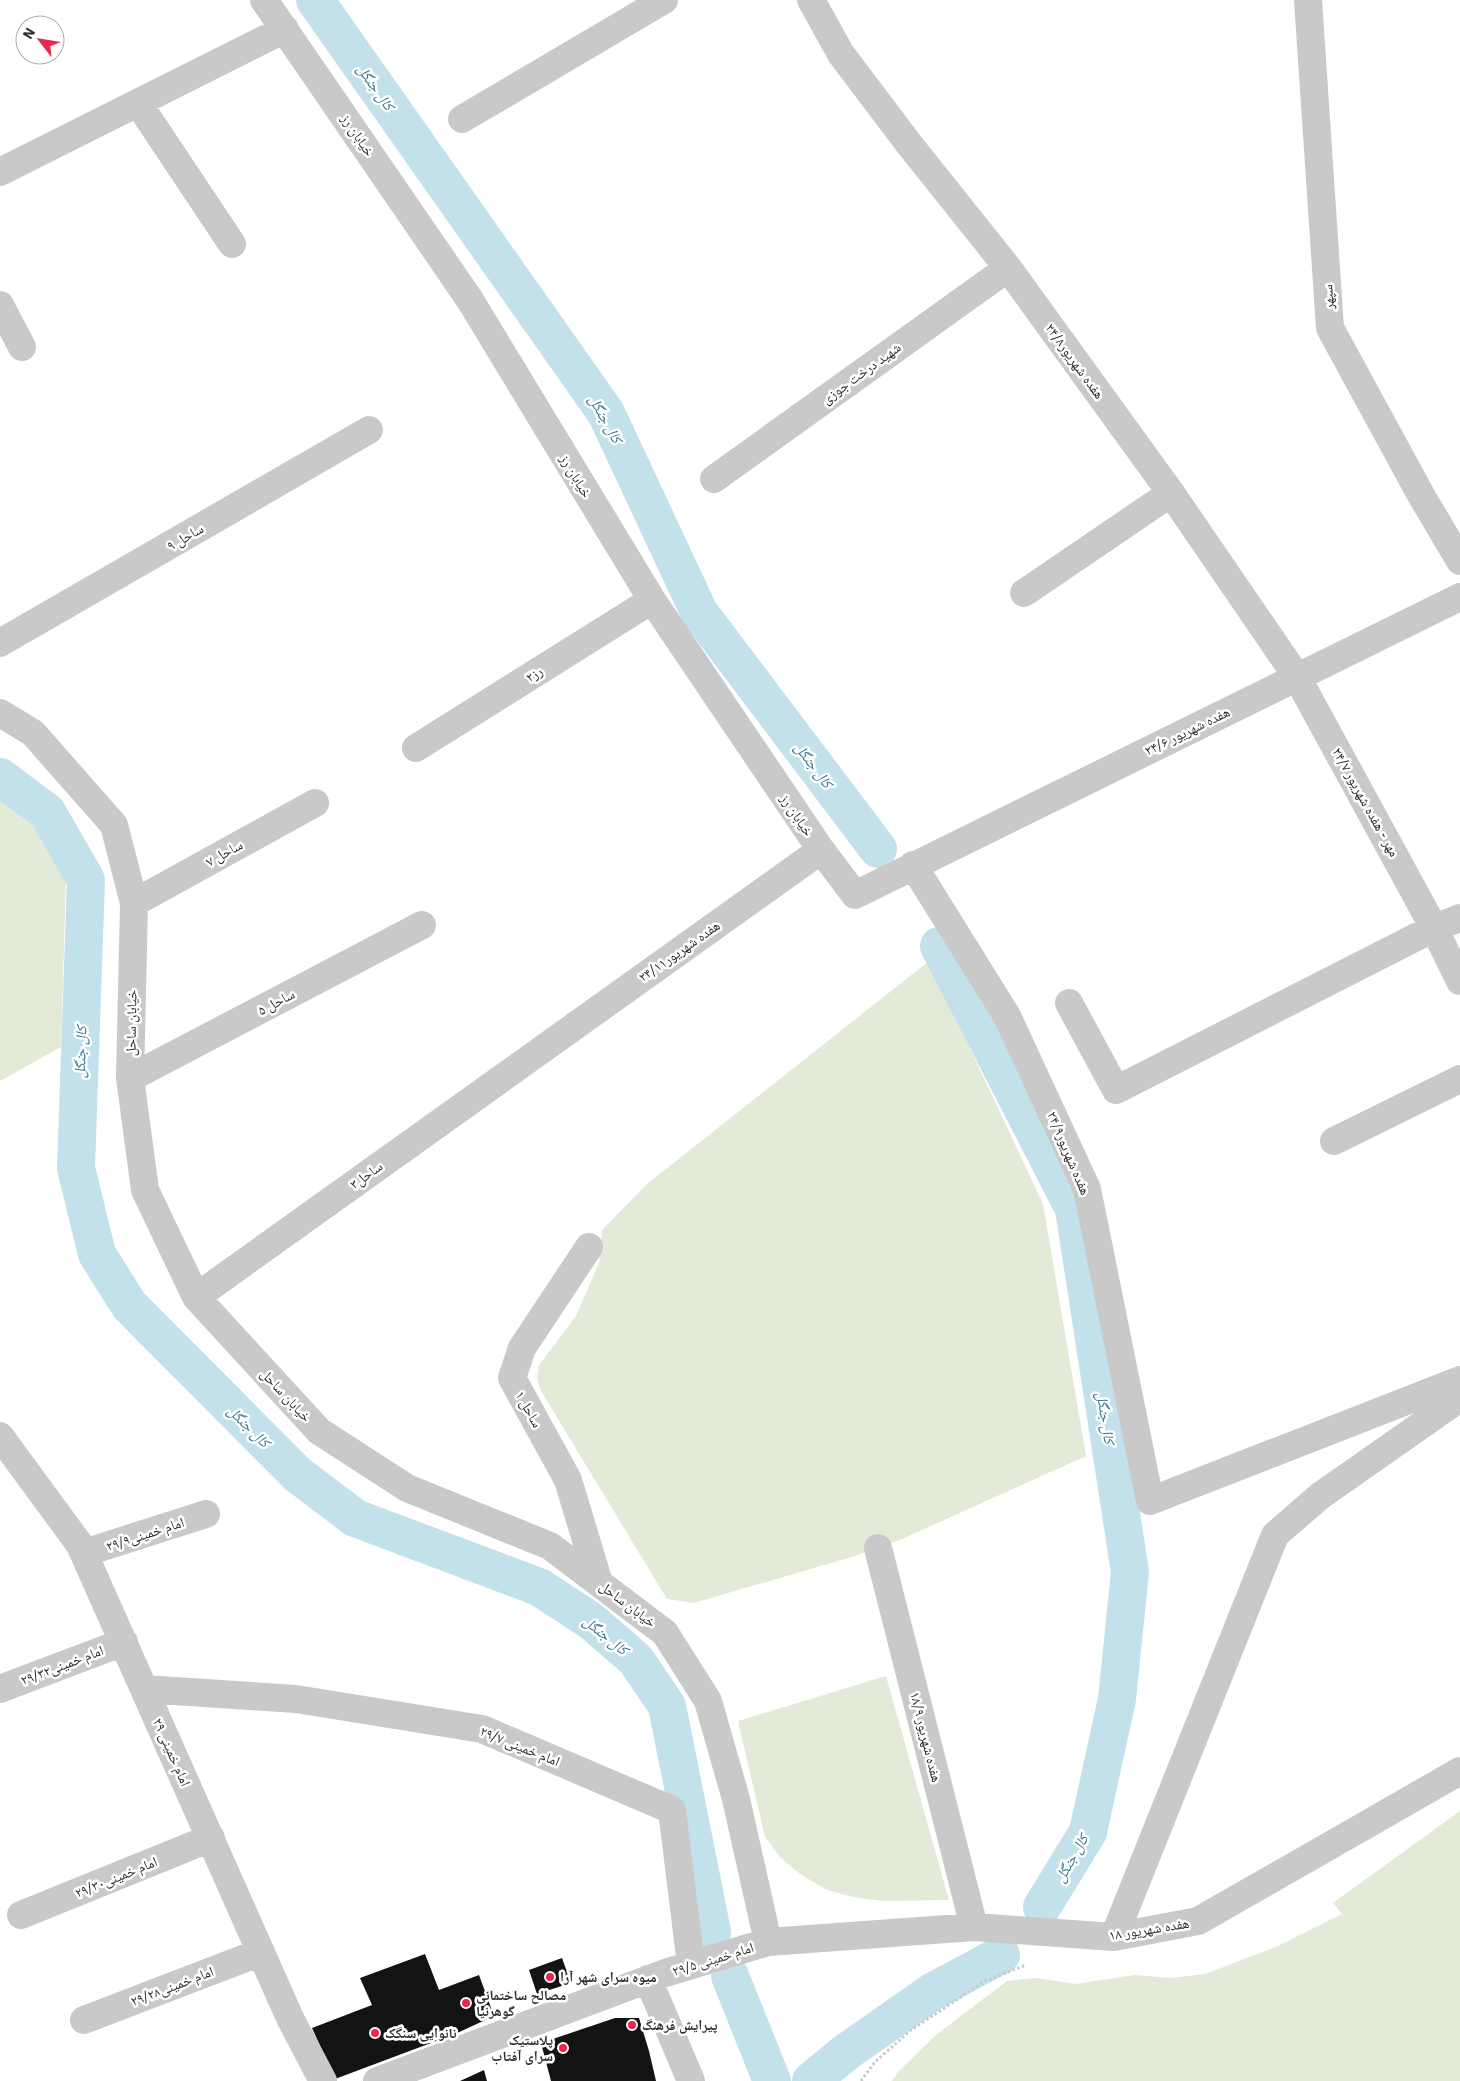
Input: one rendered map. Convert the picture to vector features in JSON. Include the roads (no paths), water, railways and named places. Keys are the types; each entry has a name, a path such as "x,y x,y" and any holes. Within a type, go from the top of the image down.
{"street":[{"name":"خیابان رز","path":"264,0 470,300 652,600 821,850 855,895 913,865"},
{"path":"462,119 664,0"},
{"name":"هفده شهریور۲۴/۸","path":"811,0 841,54 909,144 1008,268 1171,493 1297,677"},
{"name":"سپهر","path":"1308,0 1330,328 1421,495 1460,561"},
{"path":"0,172 285,29"},
{"path":"138,102 232,244"},
{"name":"شهید درخت جوزی","path":"714,478 1008,268"},
{"path":"0,305 22,347"},
{"name":"ساحل ۹","path":"0,643 369,430"},
{"path":"1024,593 1171,493"},
{"name":"هفده شهریور ۲۴/۶","path":"913,865 1460,597"},
{"name":"رز۲","path":"416,748 652,600"},
{"name":"مهر - هفده شهریور ۲۴/۷","path":"1297,677 1434,928 1460,981"},
{"name":"خیابان ساحل","path":"0,713 33,733 114,826 134,903 130,1078 145,1190 196,1297 320,1431 407,1488 550,1546 665,1633 708,1701 736,1800 768,1942"},
{"name":"ساحل ۷","path":"134,903 315,802"},
{"name":"هفده شهریور۲۴/۱۱","path":"536,1052 821,850"},
{"name":"هفده شهریور۲۴/۹","path":"913,865 1007,1016 1088,1189 1150,1501 1460,1380"},
{"path":"1070,1003 1116,1090 1434,928 1460,918"},
{"name":"ساحل ۵","path":"130,1078 422,925"},
{"name":"ساحل۳","path":"196,1297 536,1052"},
{"path":"1334,1141 1460,1078"},
{"name":"ساحل ۱","path":"589,1247 522,1348 512,1378 568,1480 600,1583"},
{"path":"1114,1937 1275,1535 1320,1496 1460,1398"},
{"name":"امام خمینی ۲۹","path":"0,1436 84,1553 290,2018 322,2081"},
{"name":"امام خمینی۲۹/۹","path":"84,1553 206,1514"},
{"name":"هفده شهریور ۱۸/۹","path":"878,1548 974,1927"},
{"name":"امام خمینی۲۹/۳۲","path":"0,1689 124,1642"},
{"name":"امام خمینی ۲۹/۷","path":"144,1689 296,1699 482,1729 672,1810 691,1965"},
{"name":"هفده شهریور ۱۸","path":"768,1942 974,1927 1114,1937 1198,1921 1460,1771"},
{"name":"امام خمینی۲۹/۳۰","path":"21,1915 211,1838"},
{"name":"امام خمینی ۲۹/۵","path":"377,2081 648,1979 768,1942"},
{"name":"امام خمینی۲۹/۲۸","path":"84,2020 261,1952"},
{"path":"648,1979 691,2081"}],"waterway":[{"name":"کال جنگل","path":"315,0 606,413 699,612 878,849"},
{"name":"کال جنگل","path":"0,777 47,812 86,880 76,1168 97,1254 129,1305 297,1474 355,1518 539,1587 591,1621 636,1660 667,1706 712,1932"},
{"name":"کال جنگل","path":"939,946 1074,1209 1130,1572 1117,1699 1088,1832 1042,1907"},
{"name":"کال جنگل","path":"811,2081 845,2053 932,1992 1001,1955"},
{"name":"کال جنگل","path":"730,1976 772,2081"}],"place":[{"name":"میوه سرای شهر آرا","path":"550,1977"},
{"name":"مصالح ساختمانی گوهرنیا","path":"466,2003"},
{"name":"پیرایش فرهنگ","path":"632,2025"},
{"name":"نانوایی سنگک","path":"375,2033"},
{"name":"پلاستیک سرای آفتاب","path":"563,2048"}]}
